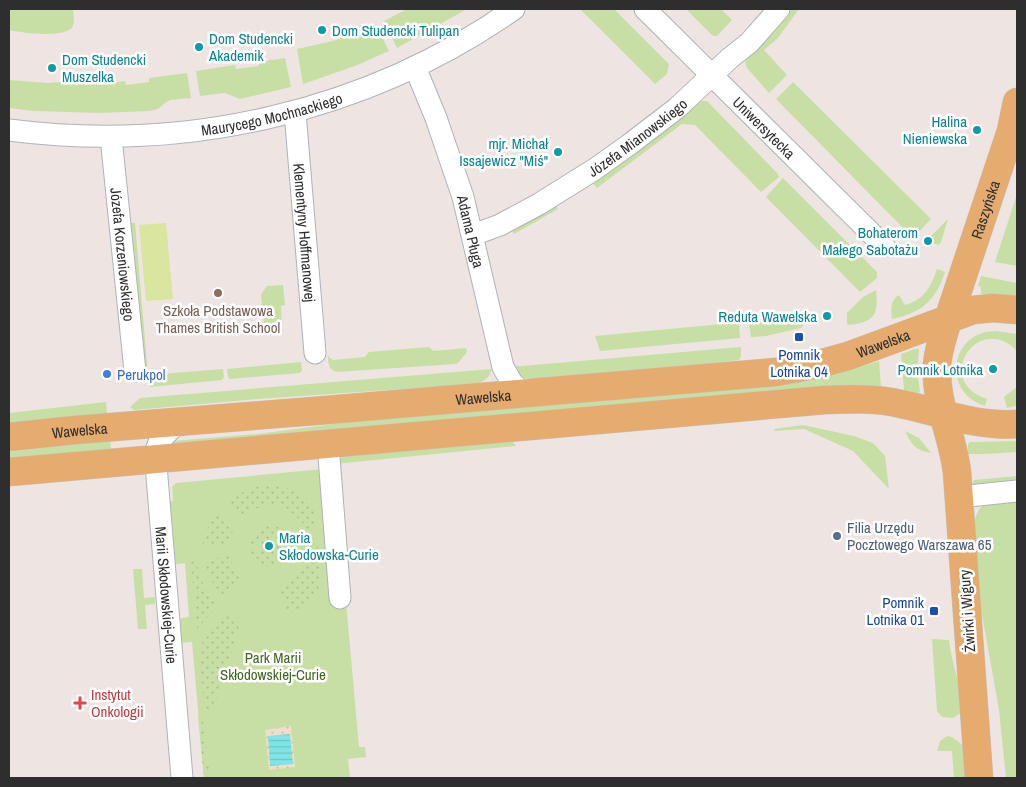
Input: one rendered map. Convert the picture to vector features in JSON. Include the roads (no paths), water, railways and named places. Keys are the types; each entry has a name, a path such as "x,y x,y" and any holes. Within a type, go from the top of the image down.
{"main road":[{"name":"Raszyńska","path":"945,415 937,380 937,364 949,317 1008,140 1017,102"},
{"name":"Wawelska","path":"9,438 75,430 776,372 807,367 848,356 949,317 983,308 1017,310"},
{"path":"9,472 825,400 882,401 905,404 980,423 1017,424"},
{"name":"Żwirki i Wigury","path":"945,415 955,458 959,497 980,778"}],"street":[{"name":"Maurycego Mochnackiego","path":"9,130 78,136 140,136 228,126 295,112 360,90 415,67 457,45 514,9"},
{"name":"Uniwersytecka","path":"645,9 884,246"},
{"name":"Józefa Mianowskiego","path":"473,235 500,225 539,204 595,169 677,108 749,43 779,9"},
{"name":"Adama Pługa","path":"415,67 446,144 463,197 503,367 512,383 525,392"},
{"name":"Klementyny Hoffmanowej","path":"295,112 315,353"},
{"name":"Józefa Korzeniowskiego","path":"111,137 135,371"},
{"name":"Marii Skłodowskiej-Curie","path":"178,422 160,440 156,449 156,459 182,778"},
{"path":"328,444 340,598"},
{"path":"959,497 1017,491"}],"water":[{"path":"290,734 293,764 270,766 268,736"}],"place":[{"name":"Dom Studencki Tulipan","path":"322,30"},
{"name":"Dom Studencki Akademik","path":"199,47"},
{"name":"Dom Studencki Muszelka","path":"52,68"},
{"name":"Halina Nieniewska","path":"977,130"},
{"name":"mjr. Michał Issajewicz \"Miś\"","path":"558,152"},
{"name":"Bohaterom Małego Sabotażu","path":"928,241"},
{"name":"Szkoła Podstawowa Thames British School","path":"218,293"},
{"name":"Reduta Wawelska","path":"827,316"},
{"name":"Pomnik Lotnika 04","path":"799,337"},
{"name":"Pomnik Lotnika","path":"993,369"},
{"name":"Perukpol","path":"107,374"},
{"name":"Filia Urzędu Pocztowego Warszawa 65","path":"837,536"},
{"name":"Maria Skłodowska-Curie","path":"269,546"},
{"name":"Pomnik Lotnika 01","path":"934,611"},
{"name":"Instytut Onkologii","path":"80,703"}],"park label":[{"name":"Park Marii Skłodowskiej-Curie","path":"273,666"}]}
